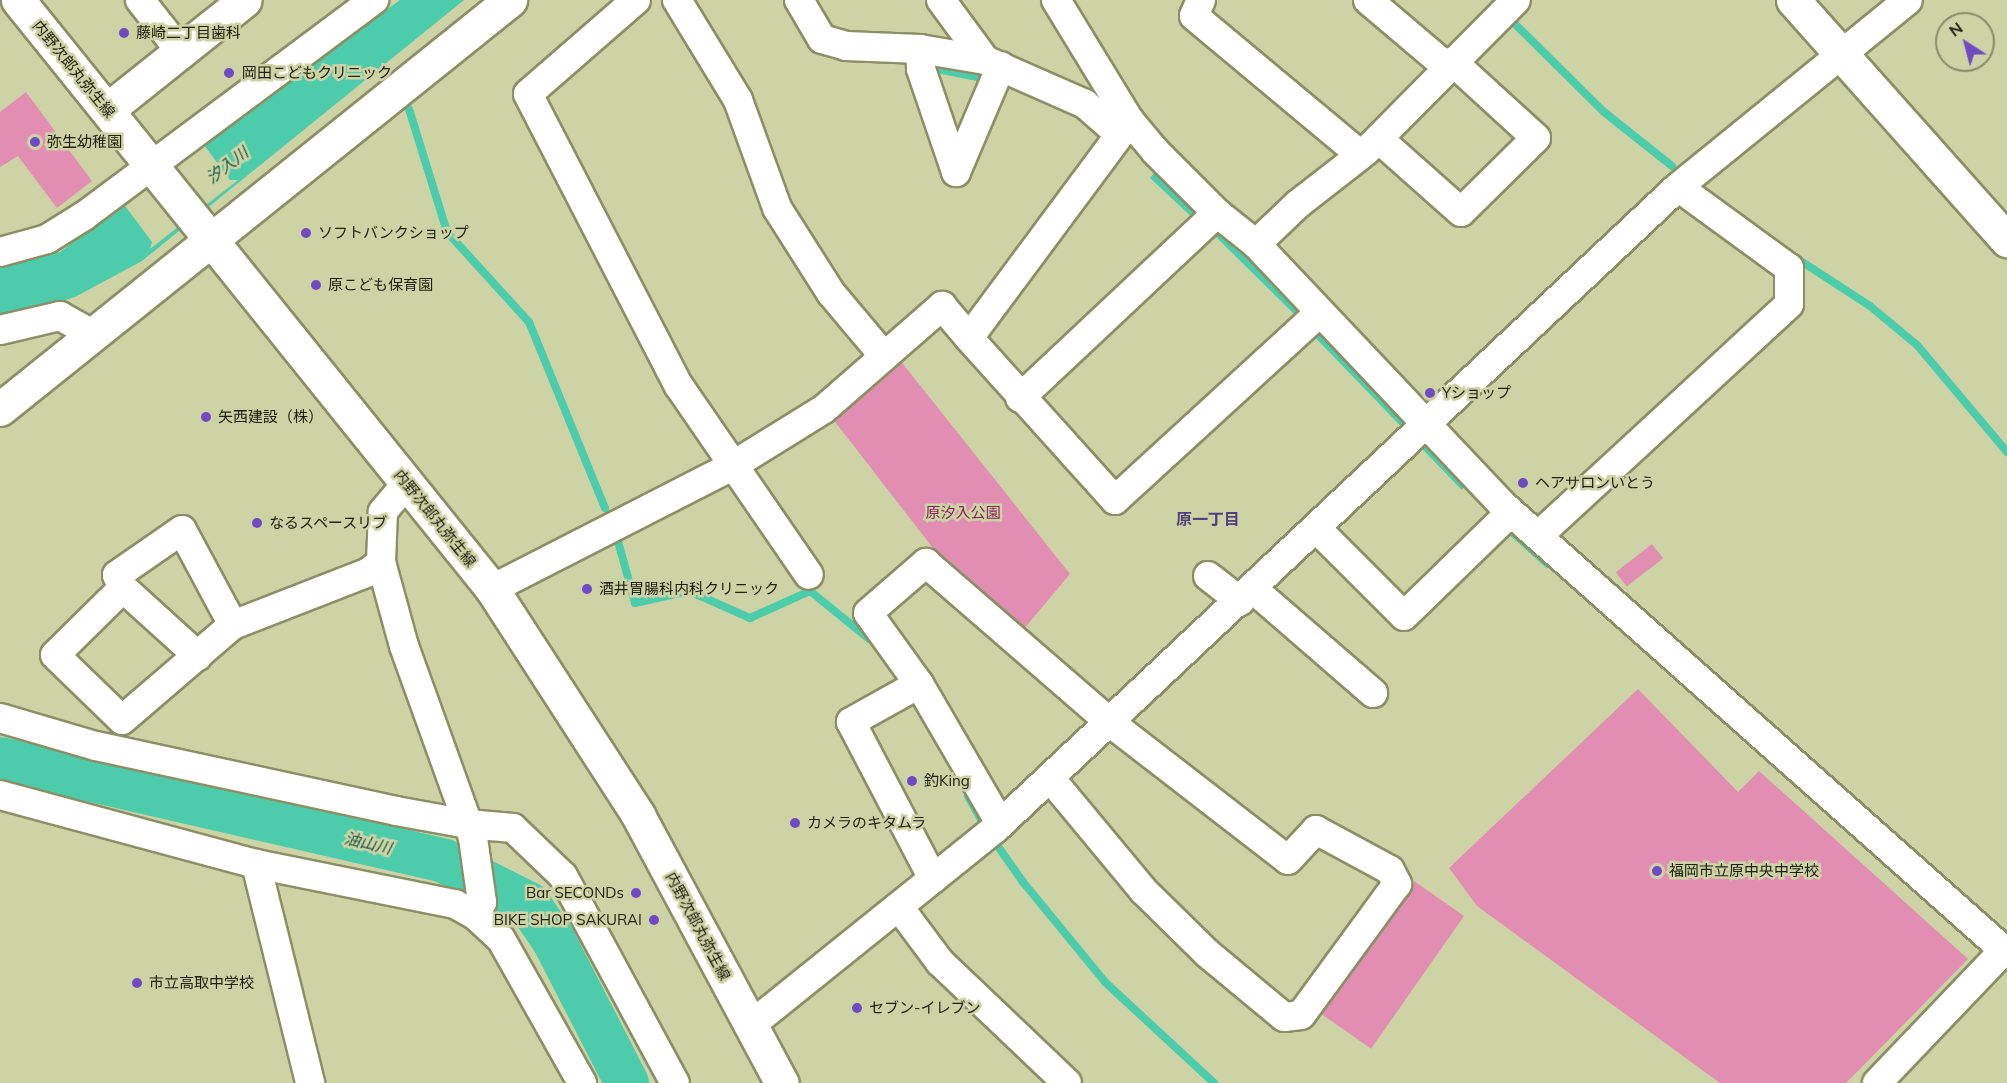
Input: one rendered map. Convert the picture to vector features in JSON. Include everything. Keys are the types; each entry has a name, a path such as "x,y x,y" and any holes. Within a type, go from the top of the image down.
{"main road":[{"name":"内野次郎丸弥生線","path":"18,0 492,589 638,815 783,1083"},
{"path":"106,110 245,0"},
{"path":"0,409 510,0"},
{"path":"1793,0 1842,52 2007,240"}],"street":[{"path":"140,0 182,52"},
{"path":"0,252 47,239 153,168 374,0"},
{"path":"636,0 528,94 679,386 732,466 809,574"},
{"path":"677,0 738,100 777,208 831,293 883,355"},
{"path":"798,0 822,39 846,45 920,49 993,63 1085,104 1124,127 1217,213 1256,244 1319,313 1511,512 2005,951 1877,1083"},
{"path":"941,0 993,63"},
{"path":"1056,0 1124,127"},
{"path":"1201,0 1194,16 1370,148 1461,212 1536,138 1454,63 1441,62 1368,0"},
{"path":"1256,244 1298,204 1370,148 1516,0"},
{"path":"751,1025 992,831 1112,723 1424,423 1678,187 1908,0"},
{"path":"920,49 921,69 956,172 993,63"},
{"path":"969,338 1124,127"},
{"path":"1539,536 1789,304 1789,268 1678,187"},
{"path":"1020,398 1217,213"},
{"path":"492,589 732,466 824,409 883,355 942,306 1020,398 1116,500 1319,313"},
{"path":"0,330 60,316 92,334"},
{"path":"407,483 383,512 381,562 404,646 470,831 479,909 501,939 582,1083"},
{"path":"1316,528 1404,616 1511,512"},
{"path":"198,656 123,588 117,575 182,530 233,625"},
{"path":"123,588 56,655 122,720 233,625 369,572 381,562"},
{"path":"992,831 868,613 926,563 1112,723 1288,860 1316,830 1390,870 1397,884 1301,1015 1284,1017 1207,952 1143,890 1050,778"},
{"path":"1208,576 1247,595 1373,693"},
{"path":"911,688 851,722 933,879"},
{"path":"0,718 96,746 470,831 513,828 563,876 675,1083"},
{"path":"0,795 256,864 479,909"},
{"path":"256,864 310,1083"},
{"path":"899,907 940,962 1067,1083"}],"green space":[{"path":"26,92 92,181 57,208 18,156 0,167 0,112"},
{"name":"原汐入公園","path":"899,359 1070,574 1023,630 936,552 829,414"},
{"path":"1652,544 1663,558 1627,587 1616,572"},
{"name":"福岡市立原中央中学校","path":"1638,689 1738,792 1759,771 1968,959 1846,1083 1720,1083 1477,906 1449,868"},
{"path":"1414,881 1464,916 1371,1049 1321,1014"}],"water":[{"name":"汐入川","path":"400,0 464,0 142,261 75,297 0,320 0,268 60,252"},
{"path":"932,62 988,72 982,82 931,72"},
{"path":"1154,173 1202,216 1196,221 1150,178"},
{"path":"1222,229 1304,312 1297,317 1215,236"},
{"path":"1318,329 1410,424 1404,430 1312,335"},
{"path":"1427,444 1467,485 1462,490 1422,449"},
{"path":"1513,530 1551,564 1547,569 1509,534"}],"pier":[{"path":"204,145 230,180 238,180 150,249 152,242 123,203"}],"waterway":[{"path":"1512,21 1604,112 1672,166"},
{"path":"409,109 447,232 529,322 605,508"},
{"path":"1793,256 1870,306 1917,345 2007,452"},
{"path":"618,541 635,603 689,591 750,618 810,591 869,639"},
{"name":"油山川","path":"0,759 444,861 529,904 554,941 627,1083"},
{"path":"968,796 986,828"},
{"path":"992,838 1023,882 1105,982 1214,1083"}],"place":[{"name":"藤崎二丁目歯科","path":"124,33"},
{"name":"岡田こどもクリニック","path":"229,73"},
{"name":"弥生幼稚園","path":"35,142"},
{"name":"ソフトバンクショップ","path":"306,233"},
{"name":"原こども保育園","path":"316,285"},
{"name":"Yショップ","path":"1430,393"},
{"name":"矢西建設（株）","path":"206,417"},
{"name":"ヘアサロンいとう","path":"1523,483"},
{"name":"なるスペースリブ","path":"257,523"},
{"name":"酒井胃腸科内科クリニック","path":"587,589"},
{"name":"釣King","path":"912,781"},
{"name":"カメラのキタムラ","path":"795,823"},
{"name":"福岡市立原中央中学校","path":"1657,871"},
{"name":"Bar SECONDs","path":"636,893"},
{"name":"BIKE SHOP SAKURAI","path":"654,920"},
{"name":"市立高取中学校","path":"137,983"},
{"name":"セブン-イレブン","path":"857,1008"}],"district":[{"name":"原一丁目","path":"1208,519"}]}
